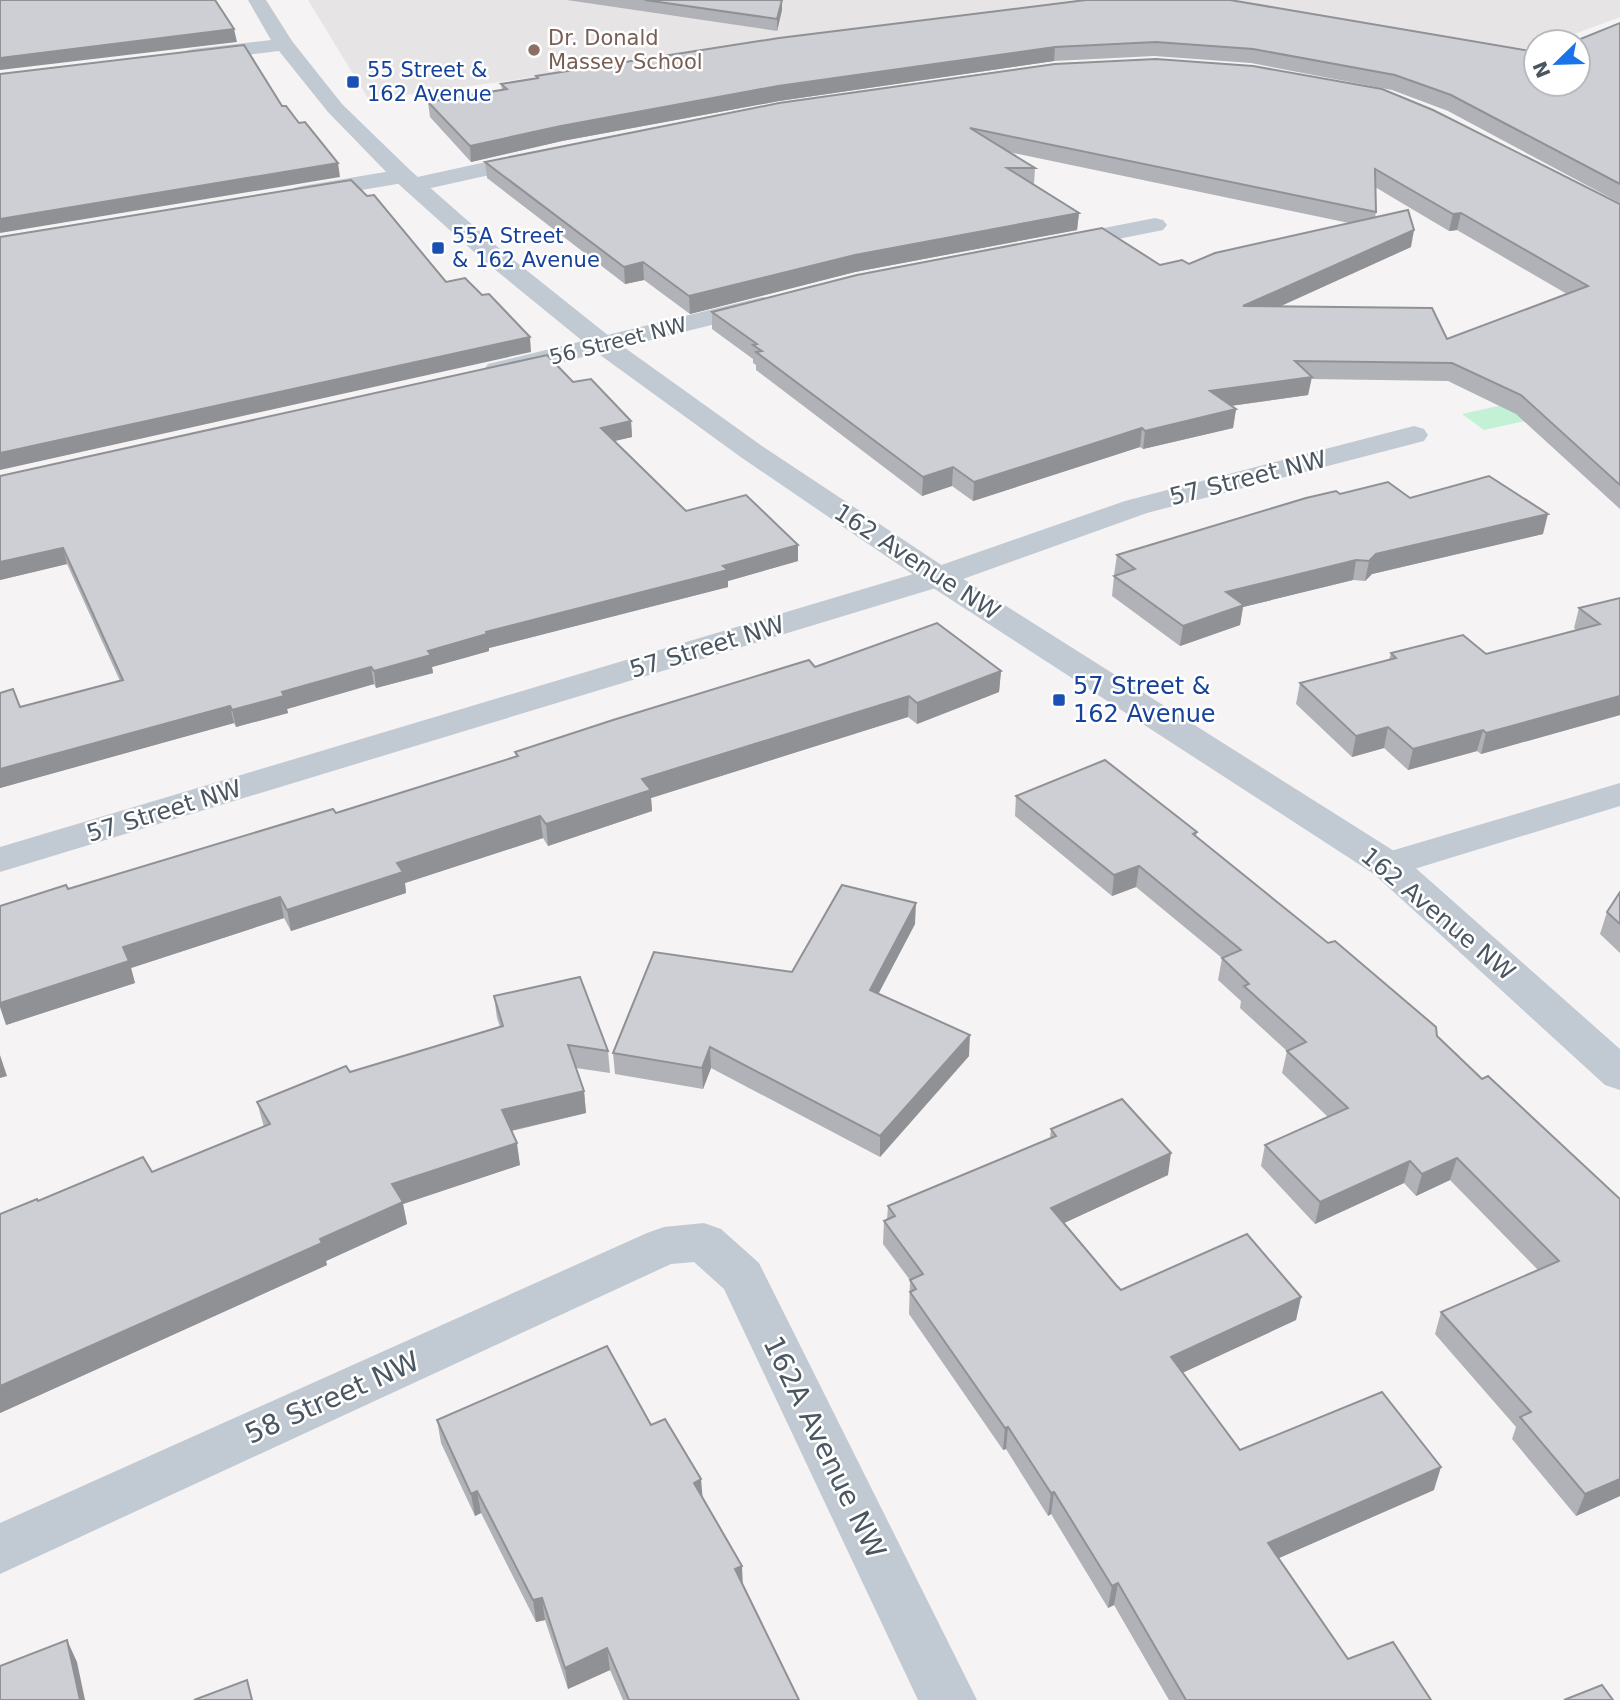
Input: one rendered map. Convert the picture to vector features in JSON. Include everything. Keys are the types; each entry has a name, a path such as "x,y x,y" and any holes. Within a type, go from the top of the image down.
{"street":[{"name":"162 Avenue NW","path":"257,0 285,44 335,108 408,181 491,254 605,346 752,452 938,577 1388,864 1620,1074"},
{"path":"167,58 285,44"},
{"path":"282,196 408,181 563,151"},
{"path":"1035,248 1155,225"},
{"name":"56 Street NW","path":"470,376 605,346 783,300"},
{"name":"57 Street NW","path":"0,860 938,577 1148,503 1414,435"},
{"path":"1388,864 1620,794"},
{"name":"162A Avenue NW","path":"664,1246 704,1242 742,1277 948,1700"},
{"name":"58 Street NW","path":"0,1549 664,1246"}],"shaded area":[{"name":"Dr. Donald Massey School","path":"308,0 1092,0 369,100"},
{"path":"1215,0 1620,0 1620,17 1591,28 1522,28 1522,48"}],"green space":[{"path":"1620,379 1620,400 1484,430 1462,414"}],"building":[{"path":"0,0 215,0 234,29 0,58"},
{"path":"645,0 782,0 777,19"},
{"path":"1086,0 1230,0 1522,50 1522,98 1592,98 1592,34 1620,23 1620,184 1451,95 1395,75 1253,49 1156,42 1055,47 778,86 561,126 470,146 428,102 507,89 501,84 538,78 536,76 779,38"},
{"path":"244,45 282,106 286,106 299,123 305,122 338,163 0,219 0,74"},
{"path":"1156,59 1253,66 1382,89 1433,110 1620,204 1620,485 1521,395 1452,363 1295,361 1312,377 1210,391 1236,409 1145,431 1142,428 974,482 953,467 923,477 756,352 762,351 753,345 757,344 712,312 857,275 1102,228 1160,265 1182,260 1189,264 1215,253 1408,210 1414,230 1243,306 1432,308 1447,339 1588,286 1461,213 1453,214 1375,169 1376,212 970,128 1035,168 1007,168 1079,213 855,255 689,296 643,262 624,267 485,162 779,103 1055,64"},
{"path":"351,180 367,196 374,195 446,282 465,278 482,295 489,294 530,337 0,453 0,237"},
{"path":"547,355 573,382 591,379 631,421 601,428 686,511 746,495 798,545 723,566 728,570 486,632 487,634 428,651 431,655 374,671 371,667 282,692 284,696 232,710 230,706 0,769 0,693 13,689 20,707 123,680 63,548 0,562 0,476"},
{"path":"1489,476 1548,514 1376,554 1369,561 1356,560 1226,592 1244,605 1183,626 1114,576 1135,569 1117,555 1306,498 1336,491 1340,494 1388,482 1410,498"},
{"path":"1620,598 1620,696 1486,733 1483,730 1413,749 1388,727 1356,736 1300,683 1396,658 1391,653 1463,635 1486,654 1600,624 1579,608"},
{"path":"937,623 1001,671 917,703 909,696 642,779 651,790 546,824 540,816 397,863 403,872 287,910 280,897 123,947 129,961 0,1003 0,906 66,885 68,889 333,809 336,813 518,756 515,752 613,720 809,660 815,667"},
{"path":"1105,760 1197,832 1193,834 1328,943 1335,941 1436,1027 1437,1036 1482,1079 1488,1076 1620,1199 1620,1479 1585,1494 1520,1417 1531,1412 1441,1312 1559,1261 1457,1158 1422,1174 1410,1161 1320,1202 1265,1145 1348,1108 1287,1051 1306,1042 1244,986 1249,984 1222,958 1241,950 1139,866 1114,875 1016,796"},
{"path":"842,885 916,903 870,990 970,1035 880,1136 710,1047 702,1068 613,1053 654,952 792,972"},
{"path":"1620,892 1620,924 1607,912"},
{"path":"580,977 608,1051 568,1045 584,1091 502,1110 517,1143 392,1184 403,1202 320,1239 322,1243 0,1386 0,1214 143,1157 152,1172 270,1124 257,1102 346,1066 350,1072 503,1026 494,996"},
{"path":"1122,1099 1171,1153 1051,1208 1116,1285 1121,1290 1247,1234 1301,1297 1171,1357 1240,1450 1382,1392 1441,1467 1268,1543 1348,1659 1393,1642 1431,1700 1186,1700 1118,1583 1112,1586 1054,1492 1051,1493 1008,1427 1005,1428 910,1292 916,1289 910,1280 923,1274 884,1221 895,1216 888,1206 1056,1136 1051,1129"},
{"path":"607,1346 651,1425 665,1419 701,1479 694,1483 742,1566 735,1569 799,1700 629,1700 607,1648 565,1668 542,1598 533,1600 477,1491 471,1494 437,1420"},
{"path":"67,1640 80,1700 0,1700 0,1666"},
{"path":"247,1680 252,1700 194,1700"},
{"path":"1602,1685 1613,1700 1564,1700"}],"place":[{"name":"Dr. Donald Massey School","path":"534,50"},
{"name":"55 Street & 162 Avenue","path":"353,82"},
{"name":"55A Street & 162 Avenue","path":"438,248"},
{"name":"57 Street & 162 Avenue","path":"1059,700"}]}
